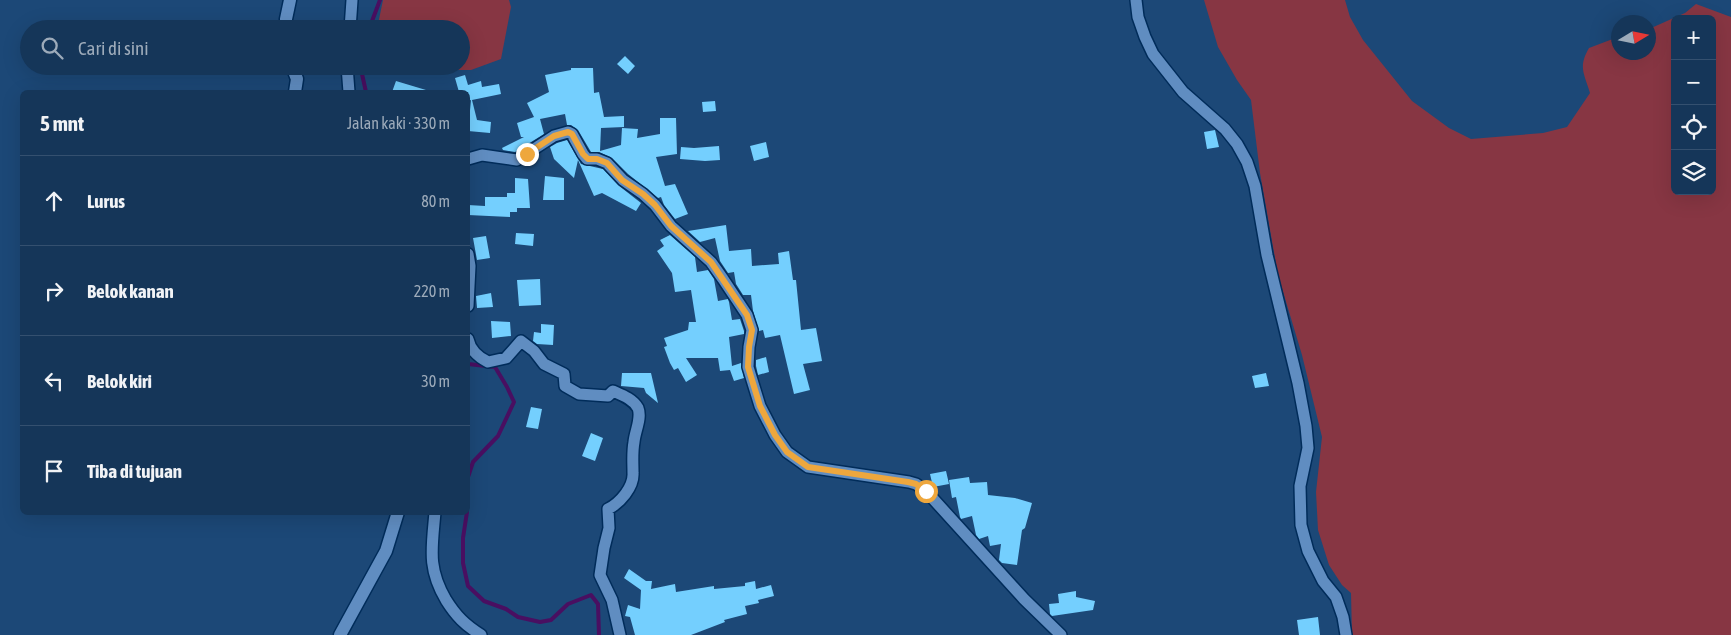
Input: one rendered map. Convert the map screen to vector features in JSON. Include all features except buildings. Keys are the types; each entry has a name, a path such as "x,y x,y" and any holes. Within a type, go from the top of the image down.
{"street":[{"path":"286,20 290,0"},
{"path":"351,20 352,0"},
{"path":"1136,0 1138,16 1153,54 1183,92 1225,129 1237,144 1247,162 1260,209 1267,255 1296,374 1306,426 1308,448 1300,486 1301,525 1308,551 1323,581 1336,597 1343,617 1346,635"},
{"path":"295,90 296,75"},
{"path":"348,75 349,90"},
{"path":"470,158 482,155 516,160 554,136 568,132 572,134 583,154 588,159 597,159 607,163 622,180 643,194 655,205 671,226 711,262 723,279 747,315 752,330 748,367 760,406 775,435 787,452 808,467 916,484 926,491 1024,599 1062,635"},
{"path":"470,346 480,358 488,362 506,358 521,342 534,351 544,364 564,374 565,386 579,394 608,396 613,391 624,396 636,406 640,414 634,441 632,462 634,475 628,490 618,504 608,509 610,528 604,548 600,575 612,600 620,635"},
{"path":"340,635 386,551 397,515"},
{"path":"435,515 432,550 434,576 455,615 466,626 481,635"}],"shaded area":[{"path":"383,0 509,0 511,7 501,59 471,70 470,20 379,20"},
{"path":"1204,0 1345,0 1350,17 1363,40 1412,101 1449,128 1471,139 1543,133 1567,127 1590,93 1583,70 1584,60 1589,48 1611,40 1611,60 1656,60 1656,26 1671,19 1671,195 1716,195 1716,15 1680,15 1696,4 1731,17 1731,635 1352,635 1351,593 1342,585 1329,565 1318,530 1316,492 1322,437 1302,355 1278,275 1260,173 1251,100 1218,47"}],"waterway":[{"path":"372,20 380,0"},
{"path":"362,75 366,90"},
{"path":"470,364 495,367 514,402 498,436 473,462 470,471"},
{"path":"467,515 463,538 463,563 468,586 484,601 506,609 518,617 540,622 551,620 568,604 591,595 598,604 599,635"}],"route":[{"path":"527,154 554,136 568,132 572,134 579,150 588,159 597,159 607,163 622,180 643,194 655,205 671,226 711,262 747,315 752,330 748,367 760,406 775,435 787,452 808,467 908,482 916,484 926,491"}]}
